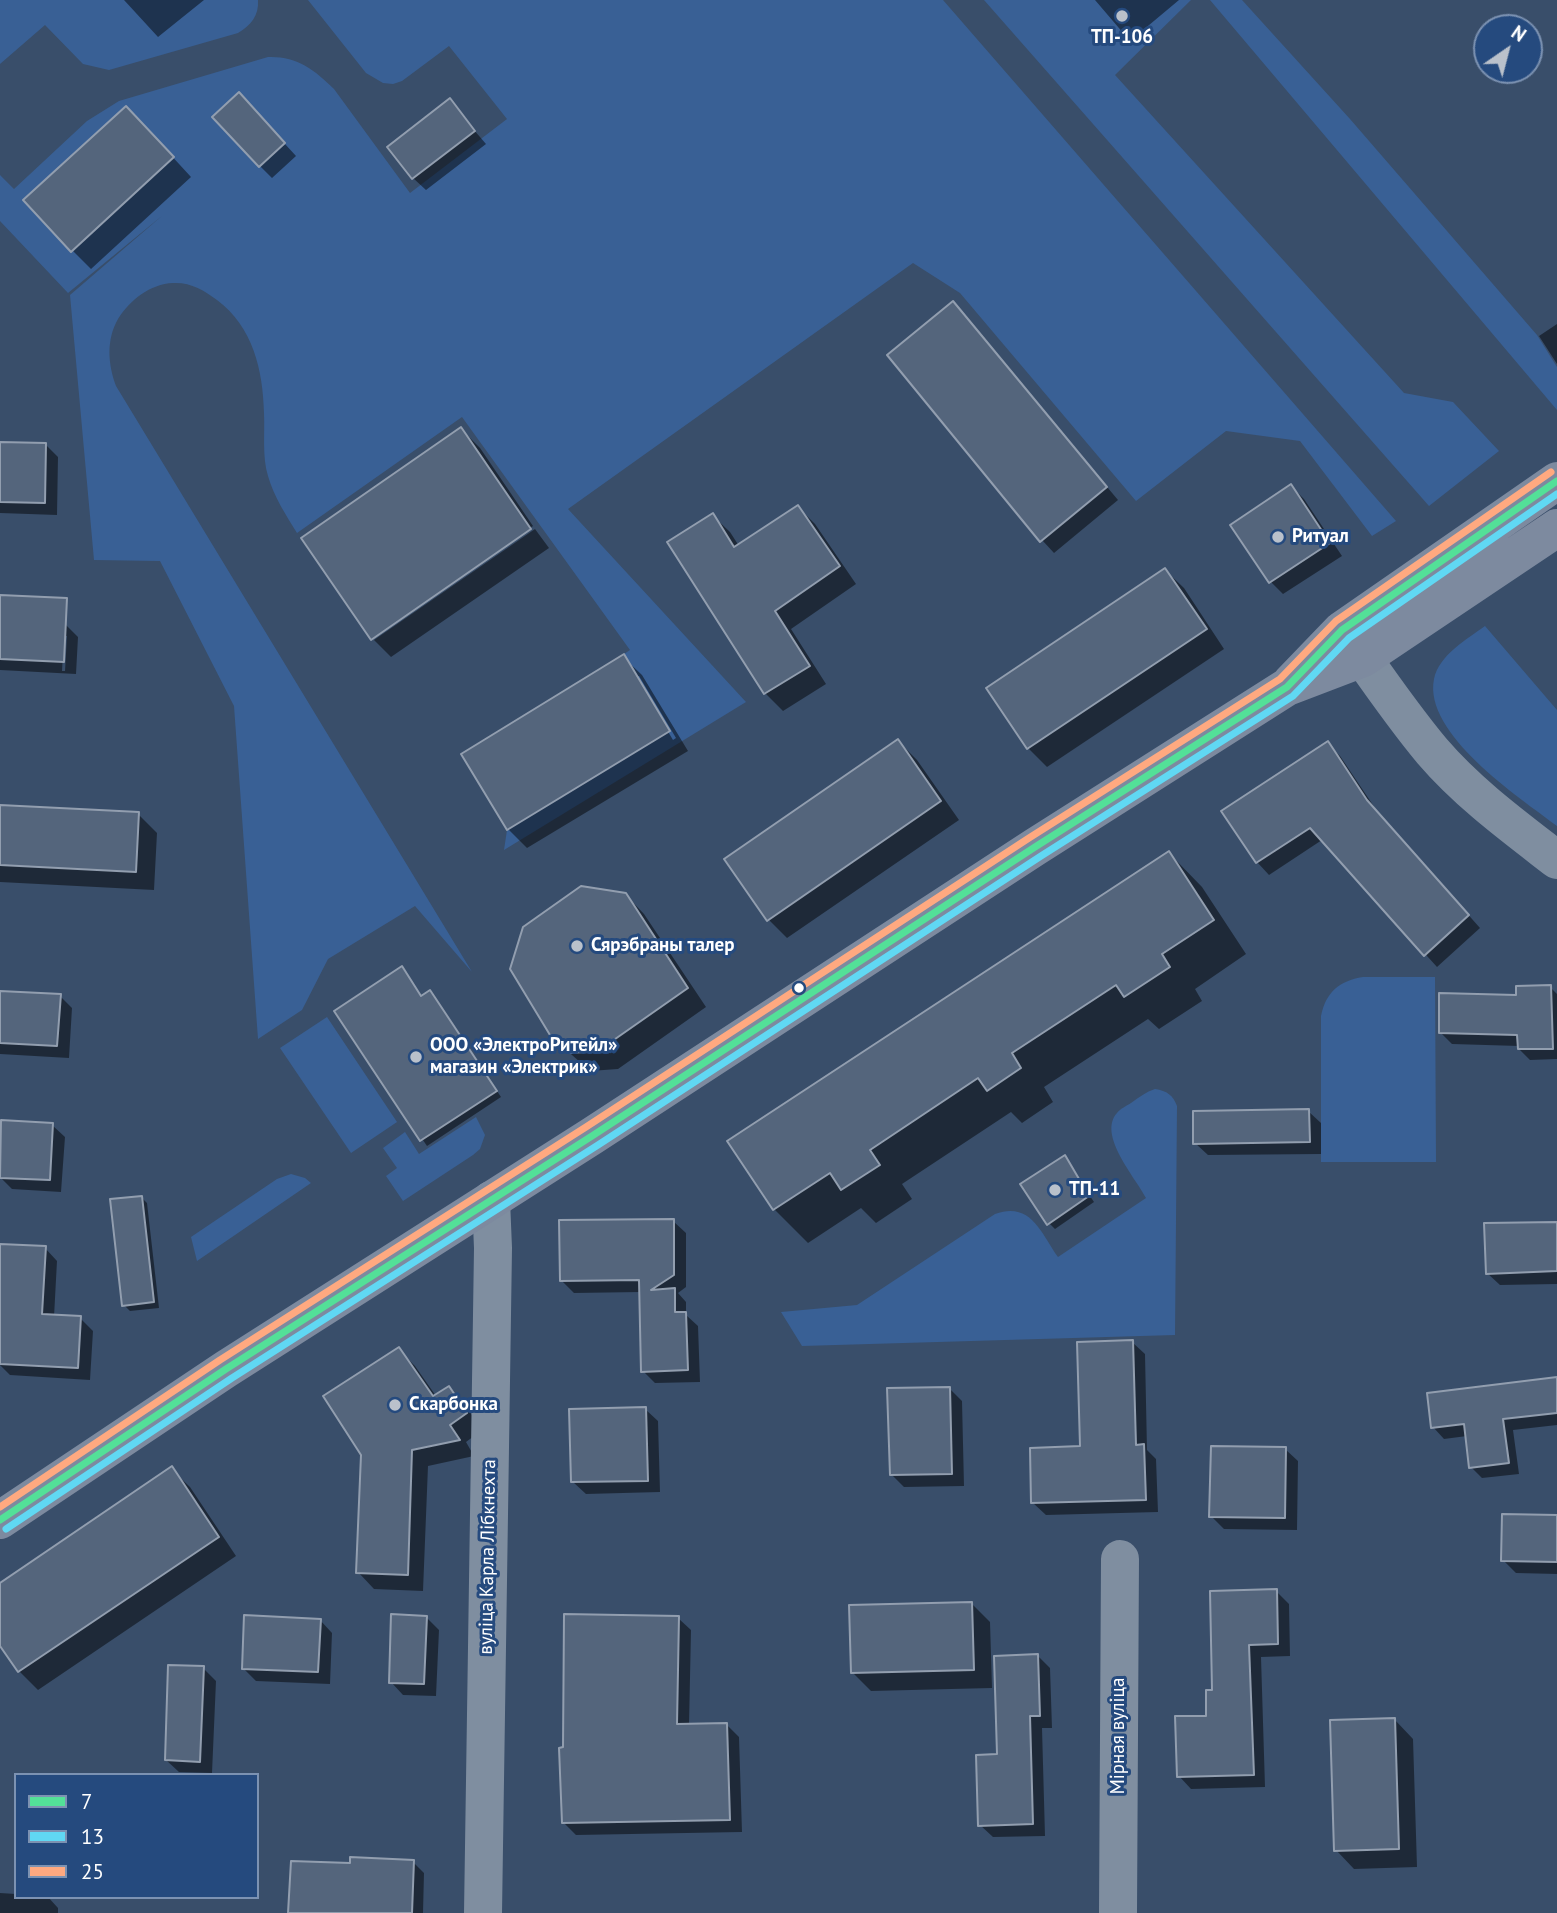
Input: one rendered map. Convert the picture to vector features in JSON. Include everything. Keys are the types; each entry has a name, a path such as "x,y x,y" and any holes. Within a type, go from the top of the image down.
{"main road":[{"path":"1352,644 1557,481"},
{"path":"0,1520 226,1369 1352,644 1557,528"}],"street":[{"path":"1352,644 1433,752 1505,821 1557,860"},
{"name":"вуліца Карла Лібкнехта","path":"483,1913 493,1248 491,1200"},
{"name":"Мірная вуліца","path":"1118,1913 1120,1559"}],"shaded area":[{"path":"0,0 258,0 258,6 253,20 238,33 109,70 83,64 45,25 0,64"},
{"path":"308,0 943,0 1396,521 1372,536 1300,441 1226,431 1136,501 960,293 913,263 568,509 746,702 504,850 507,830 670,731 624,654 630,650 462,417 297,533 277,499 268,476 264,453 261,381 254,350 247,336 229,311 202,290 179,283 156,286 141,294 128,306 114,327 110,352 116,386 472,972 415,906 328,959 302,1010 258,1039 234,706 160,561 94,560 70,295 163,215 68,293 0,221 0,175 14,189 87,121 119,101 268,57 296,61 327,82 410,193 507,119 449,46 402,81 393,84 383,83 366,73"},
{"path":"984,0 1191,0 1115,75 1404,393 1453,402 1499,451 1429,506"},
{"path":"1210,0 1242,0 1350,119 1537,335 1557,367 1557,410"},
{"path":"1485,626 1557,710 1557,826 1477,762 1443,721 1435,700 1434,679 1442,662 1455,648"},
{"path":"1363,977 1435,977 1436,1162 1321,1162 1321,1016 1326,1000 1335,989 1347,981"},
{"path":"327,1017 397,1122 351,1153 280,1048"},
{"path":"1155,1089 1169,1094 1177,1106 1175,1335 802,1346 781,1312 857,1305 995,1214 1007,1211 1026,1216 1040,1229 1058,1257 1146,1198 1120,1156 1112,1133 1112,1122 1121,1109"},
{"path":"476,1117 485,1135 480,1149 403,1201 386,1176 397,1168 383,1148 405,1132 419,1154"},
{"path":"291,1174 311,1183 197,1261 191,1237 277,1179"}],"building":[{"path":"239,92 285,143 259,167 212,117"},
{"path":"450,98 475,131 412,179 387,147"},
{"path":"126,106 174,157 71,252 23,200"},
{"path":"953,301 1107,487 1040,542 887,355"},
{"path":"461,427 531,529 371,640 301,538"},
{"path":"0,442 46,443 45,503 0,502"},
{"path":"1291,484 1330,543 1269,583 1230,525"},
{"path":"798,505 840,566 775,611 810,666 764,694 667,542 713,513 734,547"},
{"path":"1165,568 1207,629 1027,749 986,688"},
{"path":"0,595 67,598 64,662 0,659"},
{"path":"624,654 670,731 507,830 461,754"},
{"path":"898,739 941,801 767,921 724,859"},
{"path":"1328,741 1367,800 1469,915 1424,956 1310,828 1256,863 1221,811"},
{"path":"0,805 139,812 136,872 0,865"},
{"path":"1169,851 1214,920 1162,954 1170,967 1124,997 1116,985 1012,1053 1021,1068 987,1091 978,1078 870,1150 880,1165 841,1190 830,1173 773,1210 727,1141"},
{"path":"581,886 626,893 688,988 598,1051 569,1053 553,1040 510,969 523,927"},
{"path":"402,966 421,996 430,990 497,1091 420,1141 334,1011"},
{"path":"1551,985 1553,1049 1518,1049 1517,1035 1439,1033 1439,993 1516,995 1516,986"},
{"path":"0,991 61,994 57,1046 0,1043"},
{"path":"1309,1109 1310,1142 1193,1144 1193,1111"},
{"path":"1,1120 53,1123 50,1180 0,1178"},
{"name":"ТП-11","path":"1065,1155 1089,1196 1047,1225 1020,1184"},
{"path":"142,1196 154,1302 122,1306 110,1199"},
{"path":"674,1219 674,1275 651,1290 675,1288 675,1312 686,1312 688,1370 641,1372 639,1280 560,1281 559,1220"},
{"path":"1557,1222 1557,1271 1486,1274 1484,1223"},
{"path":"0,1244 46,1246 42,1314 81,1316 78,1368 0,1364"},
{"path":"1133,1340 1136,1445 1144,1444 1146,1500 1031,1503 1030,1448 1080,1446 1077,1342"},
{"name":"Скарбонка","path":"399,1347 433,1396 449,1386 467,1413 450,1425 460,1440 412,1450 408,1575 356,1573 361,1455 323,1396"},
{"path":"1557,1377 1557,1413 1503,1419 1509,1463 1469,1468 1464,1424 1431,1428 1427,1393"},
{"path":"950,1387 952,1474 890,1475 887,1388"},
{"path":"646,1407 648,1481 571,1482 569,1409"},
{"path":"1211,1446 1286,1447 1285,1518 1209,1517"},
{"path":"172,1466 219,1537 18,1672 0,1646 0,1583"},
{"path":"1502,1514 1557,1515 1557,1562 1501,1561"},
{"path":"1277,1589 1278,1644 1249,1645 1254,1775 1177,1777 1175,1716 1206,1716 1206,1690 1212,1690 1210,1591"},
{"path":"972,1602 974,1670 851,1673 849,1605"},
{"path":"391,1614 427,1616 424,1684 389,1683"},
{"path":"564,1614 679,1616 677,1724 727,1723 730,1820 562,1823 559,1748 563,1747"},
{"path":"244,1615 321,1619 318,1672 242,1669"},
{"path":"1038,1654 1040,1716 1030,1716 1033,1824 978,1826 976,1755 997,1754 994,1656"},
{"path":"168,1665 204,1666 200,1762 165,1760"},
{"path":"1395,1718 1399,1849 1334,1851 1330,1720"},
{"path":"350,1857 414,1860 412,1913 288,1913 291,1861 350,1863"}],"transit line":[{"name":"25","path":"0,1507 220,1360 1280,679 1336,621 1551,472"},
{"name":"7","path":"0,1520 226,1369 1287,687 1342,630 1557,481"},
{"name":"13","path":"6,1529 232,1378 1293,696 1349,638 1557,494"}],"place":[{"name":"ТП-106","path":"1122,16"},
{"name":"Ритуал","path":"1278,537"},
{"name":"Сярэбраны талер","path":"577,946"},
{"name":"ООО «ЭлектроРитейл» магазин «Электрик»","path":"416,1057"},
{"name":"ТП-11","path":"1055,1190"},
{"name":"Скарбонка","path":"395,1405"}]}
